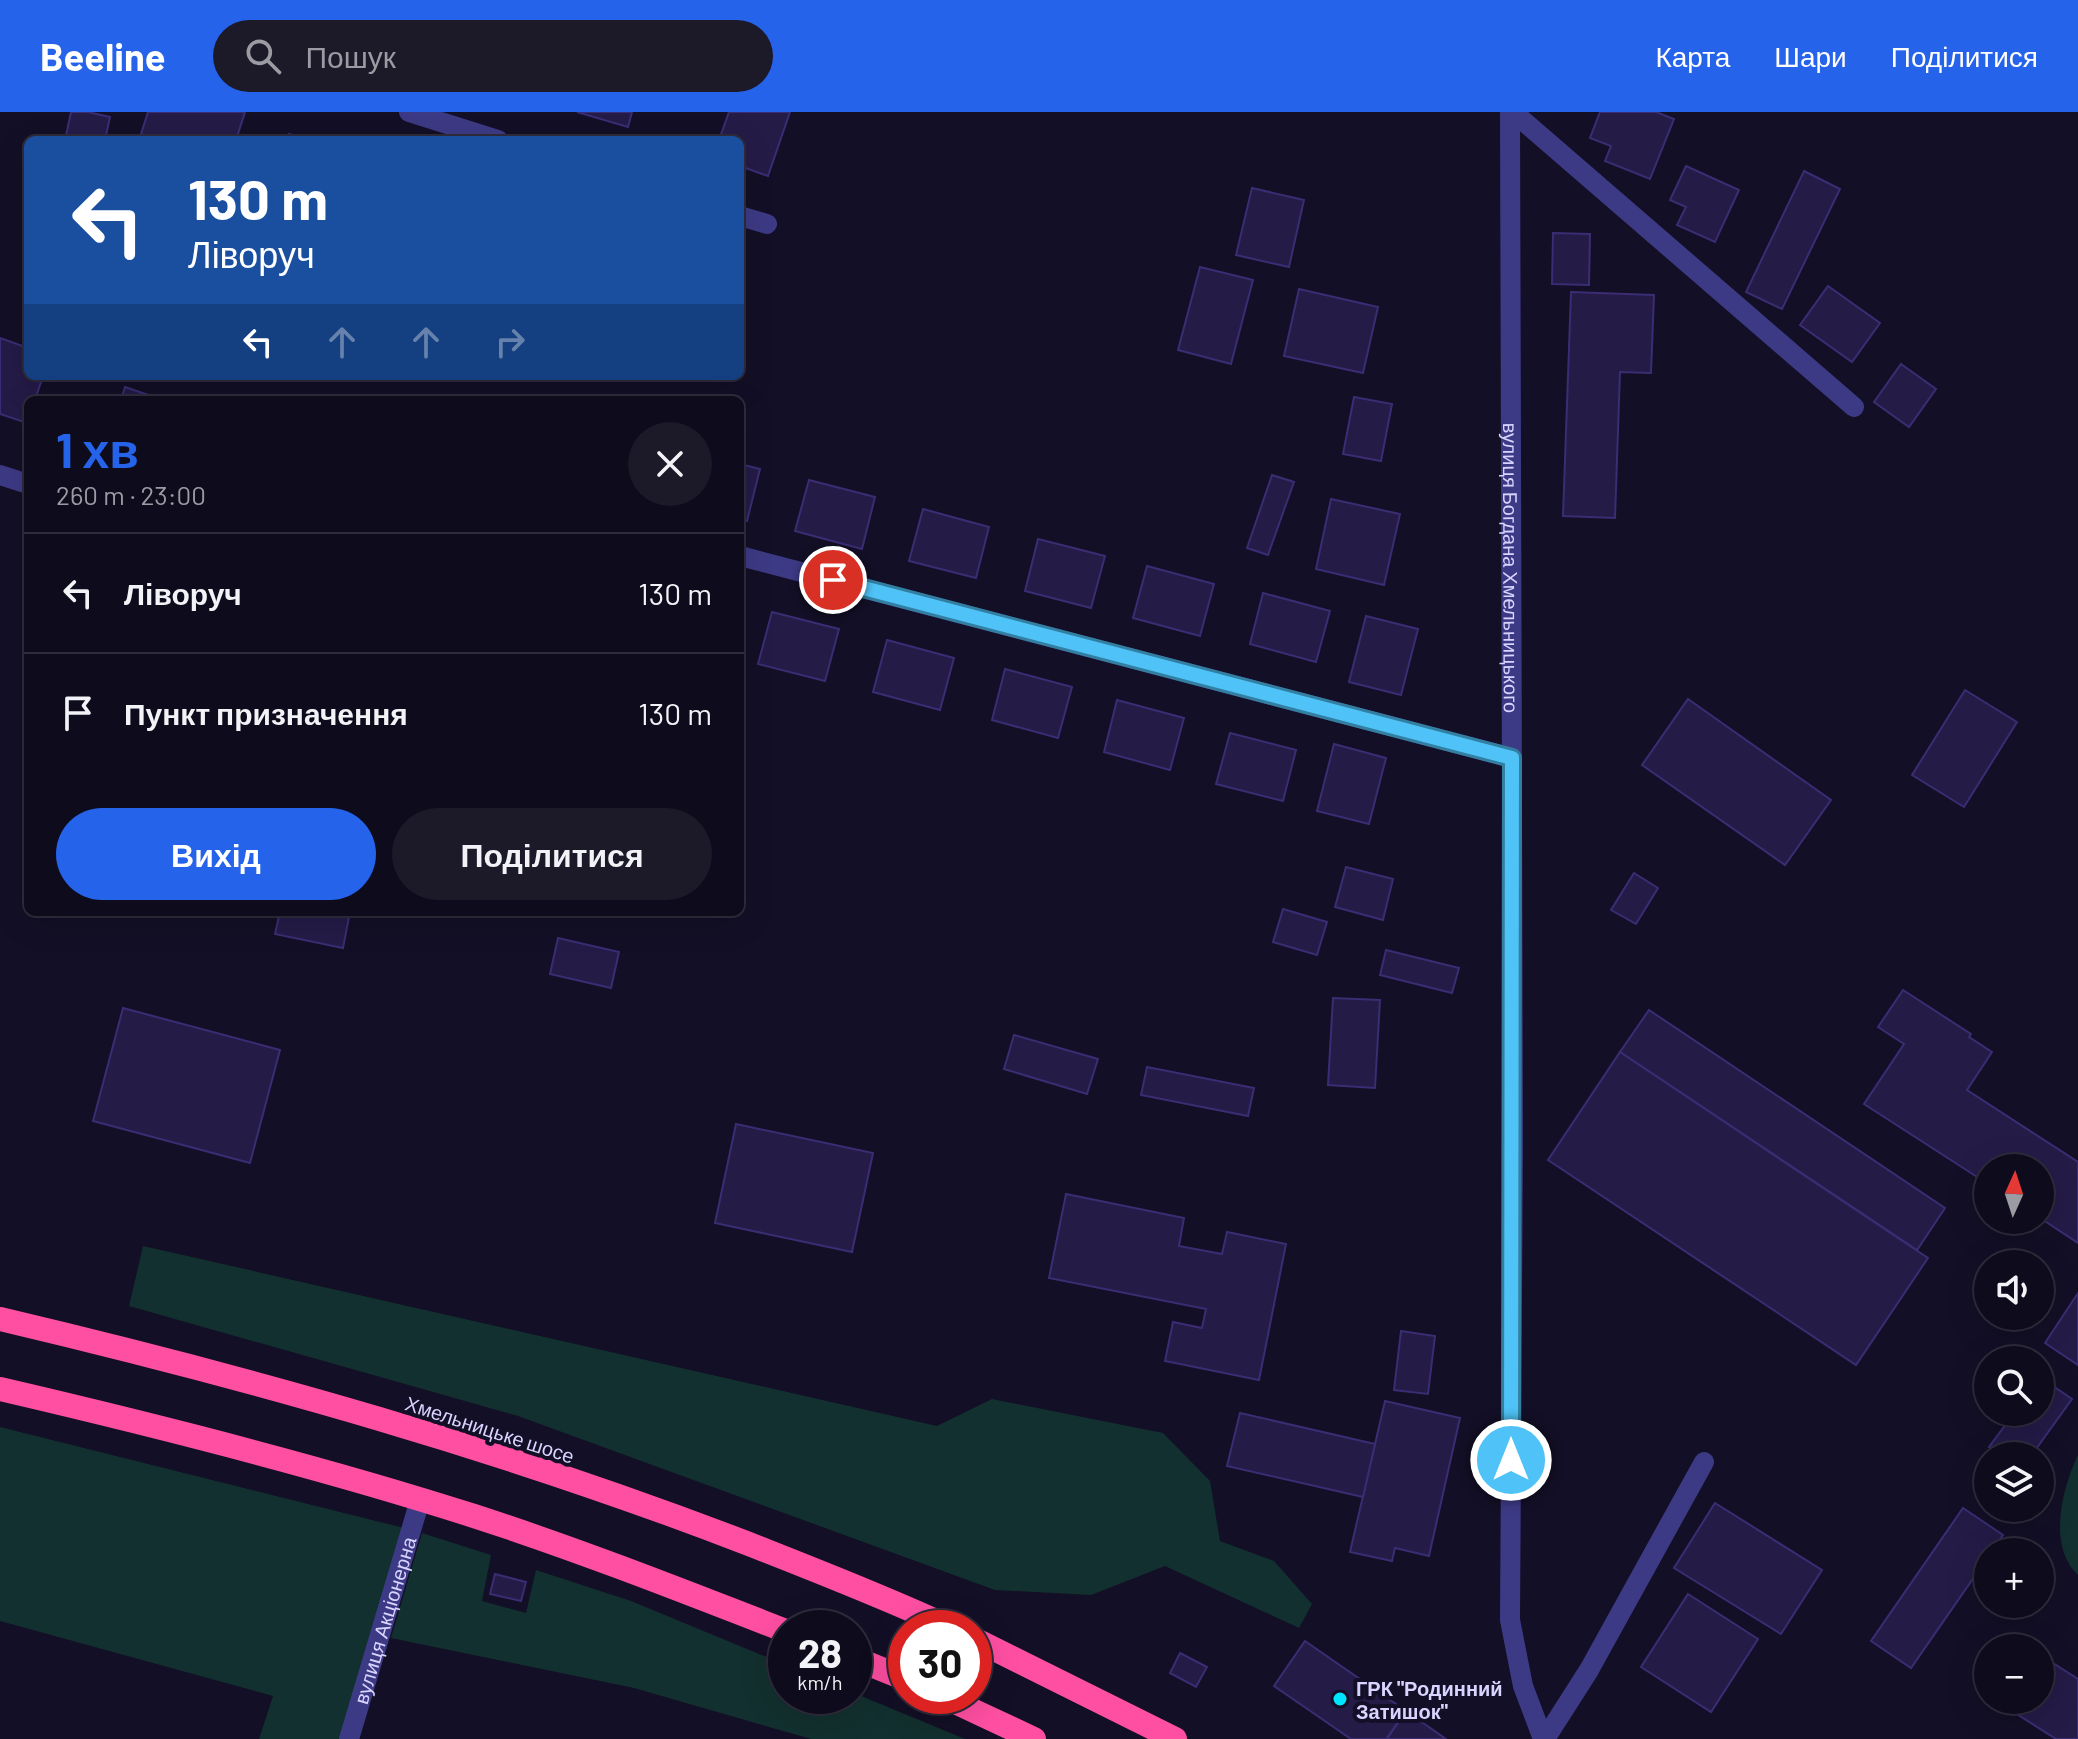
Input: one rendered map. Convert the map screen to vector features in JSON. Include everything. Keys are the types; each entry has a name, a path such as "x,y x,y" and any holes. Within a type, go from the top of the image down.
{"highway":[{"name":"Хмельницьке шосе","path":"0,1319 130,1349 286,1391 495,1453 676,1516 908,1610"},
{"path":"0,1389 115,1416 420,1500 653,1579 768,1624"},
{"path":"992,1648 1175,1739"},
{"path":"981,1714 1034,1739"}],"street":[{"path":"409,112 485,136"},
{"path":"1512,112 1854,407"},
{"name":"вулиця Богдана Хмельницького","path":"1512,112 1510,1620 1523,1686 1544,1739"},
{"path":"744,217 767,224"},
{"path":"0,475 24,483"},
{"path":"744,557 1512,758"},
{"path":"1544,1739 1589,1670 1704,1462"},
{"name":"вулиця Акціонерна","path":"349,1739 420,1500"}],"green space":[{"path":"143,1246 937,1426 992,1399 1163,1433 1210,1481 1220,1541 1274,1561 1312,1604 1299,1628 1165,1566 1091,1595 995,1590 518,1416 129,1306"},
{"path":"0,1427 412,1530 349,1739 259,1739 273,1696 0,1621"},
{"path":"2078,1455 2078,1575 2068,1563 2063,1549 2060,1516"},
{"path":"422,1533 491,1555 482,1601 526,1613 536,1570 631,1601 768,1658 768,1714 872,1714 872,1700 888,1707 888,1714 905,1714 965,1739 811,1739 634,1688 391,1638"}],"building":[{"path":"71,112 110,117 106,136 66,136"},
{"path":"148,112 245,112 237,136 141,134"},
{"path":"577,112 632,112 628,127"},
{"path":"729,112 790,112 768,176 744,167 744,136 720,136"},
{"path":"1600,112 1656,112 1674,119 1650,179 1605,161 1611,146 1590,138"},
{"path":"1686,166 1739,190 1715,242 1677,225 1686,207 1670,200"},
{"path":"1804,171 1840,189 1782,309 1746,292"},
{"path":"1252,188 1304,200 1289,267 1236,255"},
{"path":"1553,233 1590,234 1589,285 1552,284"},
{"path":"1200,267 1253,280 1231,364 1178,350"},
{"path":"1828,286 1880,323 1852,362 1800,325"},
{"path":"1299,289 1378,307 1363,373 1284,356"},
{"path":"1571,292 1654,295 1651,373 1620,372 1615,518 1563,516"},
{"path":"0,338 24,347 24,380 42,380 36,396 24,396 24,422 0,414"},
{"path":"1901,364 1936,389 1909,427 1874,402"},
{"path":"125,387 151,396 122,396"},
{"path":"1354,397 1392,404 1381,461 1343,454"},
{"path":"744,465 760,469 747,521 744,520"},
{"path":"1272,475 1294,482 1268,555 1247,548"},
{"path":"809,480 875,497 862,549 795,531"},
{"path":"1331,499 1400,514 1384,585 1316,569"},
{"path":"923,509 989,527 976,578 909,561"},
{"path":"1038,539 1105,556 1091,608 1025,591"},
{"path":"1147,566 1214,584 1200,636 1133,618"},
{"path":"1263,593 1330,611 1316,662 1250,644"},
{"path":"772,612 839,629 825,681 758,664"},
{"path":"1366,616 1418,629 1401,695 1349,682"},
{"path":"887,640 954,658 940,710 873,692"},
{"path":"1005,669 1072,687 1058,738 992,720"},
{"path":"1965,690 2017,722 1964,807 1912,775"},
{"path":"1688,699 1831,800 1785,865 1642,765"},
{"path":"1117,700 1184,718 1170,770 1104,752"},
{"path":"1230,733 1296,750 1283,801 1216,784"},
{"path":"1334,744 1386,758 1369,824 1317,811"},
{"path":"1346,867 1393,879 1383,920 1335,907"},
{"path":"1634,873 1658,888 1636,924 1611,910"},
{"path":"1283,909 1327,922 1317,955 1273,942"},
{"path":"279,916 349,916 343,948 275,934"},
{"path":"558,938 619,952 611,988 550,974"},
{"path":"1386,950 1459,968 1452,993 1380,975"},
{"path":"1903,990 1971,1034 1969,1037 1992,1052 1967,1090 2078,1162 2078,1243 2054,1227 2054,1154 1974,1154 1974,1175 1864,1104 1904,1044 1878,1027"},
{"path":"1333,998 1380,1000 1375,1088 1328,1085"},
{"path":"123,1008 280,1050 250,1163 93,1121"},
{"path":"1649,1010 1945,1208 1917,1250 1620,1052"},
{"path":"1014,1035 1098,1059 1087,1094 1004,1069"},
{"path":"1620,1052 1928,1258 1856,1365 1548,1160"},
{"path":"1147,1067 1254,1088 1248,1116 1141,1095"},
{"path":"736,1124 873,1153 852,1252 715,1223"},
{"path":"1066,1194 1184,1218 1179,1246 1222,1254 1227,1232 1286,1244 1259,1380 1165,1361 1173,1322 1202,1328 1206,1309 1049,1278"},
{"path":"2078,1293 2078,1365 2054,1346 2045,1343"},
{"path":"1401,1331 1435,1336 1428,1394 1394,1390"},
{"path":"2054,1387 2072,1399 2054,1424"},
{"path":"1385,1401 1460,1418 1429,1556 1395,1548 1392,1561 1350,1552"},
{"path":"1240,1413 1375,1444 1363,1497 1227,1466"},
{"path":"2005,1426 2053,1426 2041,1442 1993,1442"},
{"path":"1715,1503 1822,1570 1781,1634 1674,1568"},
{"path":"1963,1508 1974,1515 1974,1522 1984,1522 2003,1535 2001,1538 1974,1538 1974,1577 1911,1668 1871,1641"},
{"path":"495,1574 526,1582 521,1601 490,1594"},
{"path":"1688,1594 1758,1639 1711,1712 1641,1667"},
{"name":"ГРК \"Родинний Затишок\"","path":"1305,1641 1406,1711 1386,1739 1351,1739 1274,1686"},
{"path":"1180,1653 1207,1667 1196,1687 1170,1673"},
{"path":"2054,1664 2078,1679 2078,1739 2056,1739 2017,1714 2054,1714"},
{"path":"1406,1711 1446,1739 1387,1739"}],"place":[{"name":"ГРК \"Родинний Затишок\"","path":"1340,1699"}],"route":[{"path":"833,580 1512,758 1511,1460"}]}
